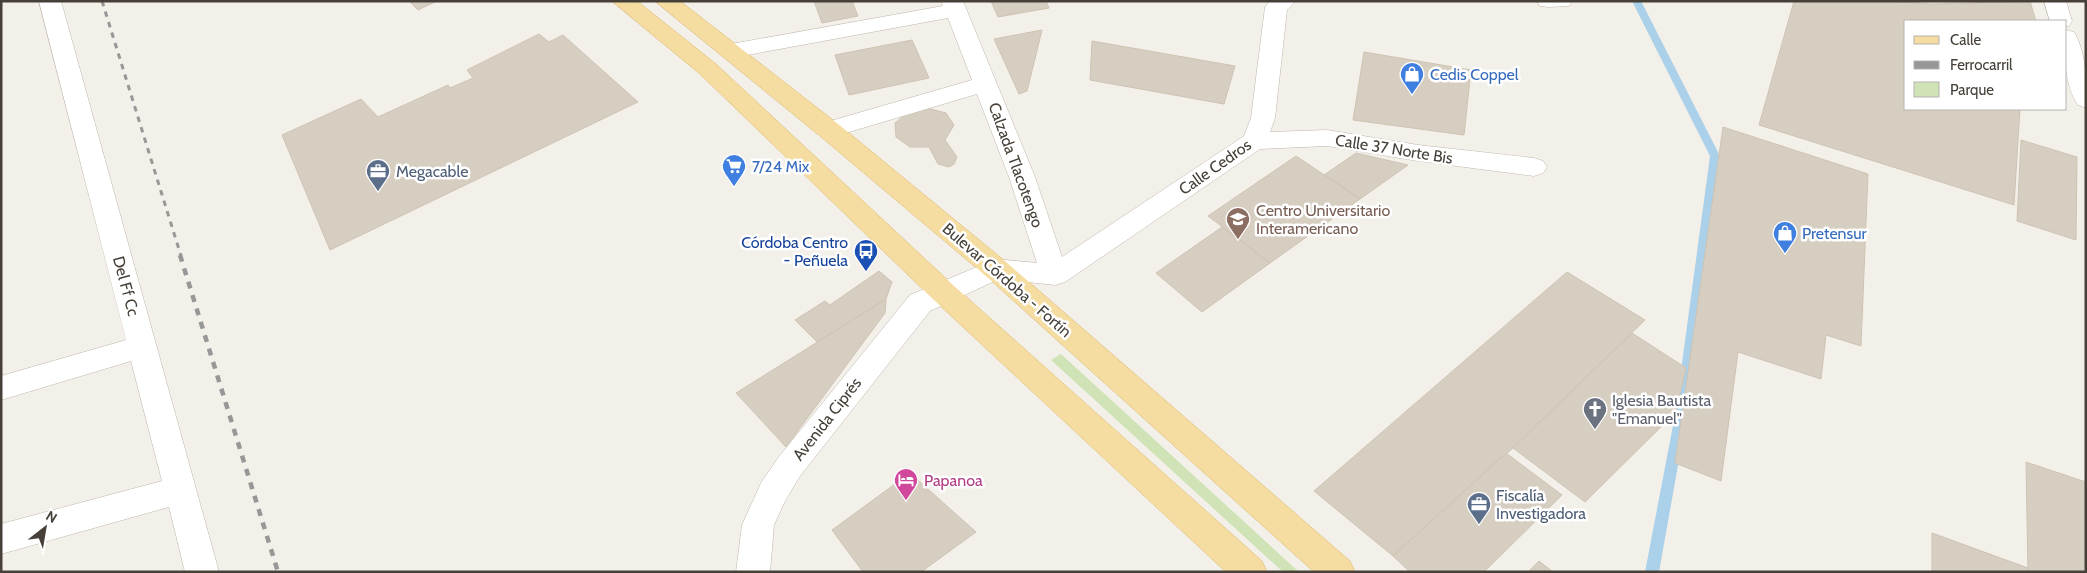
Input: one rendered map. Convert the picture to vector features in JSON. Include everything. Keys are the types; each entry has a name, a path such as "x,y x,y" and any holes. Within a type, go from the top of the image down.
{"main road":[{"path":"623,1 708,69 944,293 1250,572"},
{"name":"Bulevar Córdoba - Fortín","path":"666,1 829,130 996,268 1338,572"}],"street":[{"name":"Del Ff Cc","path":"50,1 202,572"},
{"name":"Calle Cedros","path":"1054,275 1255,142 1263,118 1276,7 1285,1"},
{"path":"1548,1 1561,1"},
{"path":"2055,1 2061,20"},
{"path":"731,51 954,6"},
{"name":"Calzada Tlacotengo","path":"954,6 1022,177 1054,275"},
{"path":"2067,40 2086,100"},
{"path":"829,130 986,84"},
{"name":"Calle 37 Norte Bis","path":"1255,142 1327,138 1418,153 1534,167"},
{"path":"996,268 1054,275"},
{"name":"Avenida Ciprés","path":"753,572 758,525 772,493 789,467 920,303 996,268"},
{"path":"1,388 142,347"},
{"path":"1,539 180,490"}],"green space":[{"path":"1061,354 1299,572 1283,572 1051,360"}],"building":[{"path":"409,1 437,1 418,10"},
{"path":"814,1 852,1 858,16 822,23"},
{"path":"991,1 1046,1 1049,8 998,17"},
{"path":"1794,1 1893,1 1931,4 2030,1 2036,20 1904,20 1904,110 2020,110 2014,205 1759,125"},
{"path":"1042,30 1027,91 1019,94 994,39"},
{"name":"Megacable","path":"539,34 549,42 563,35 638,102 330,250 282,135 361,99 378,117 448,85 450,88 473,78 467,70"},
{"path":"912,40 929,78 849,95 835,55"},
{"path":"1092,41 1235,66 1224,104 1090,80"},
{"name":"Cedis Coppel","path":"1364,52 1471,70 1464,135 1353,120"},
{"path":"927,108 946,113 954,125 945,140 957,157 954,164 949,167 938,164 929,147 910,147 896,137 895,123 908,112"},
{"name":"Pretensur","path":"1723,127 1868,174 1861,346 1826,335 1821,379 1738,352 1721,481 1675,463"},
{"path":"2021,140 2077,157 2076,240 2017,221"},
{"path":"1356,153 1408,165 1360,199 1324,175"},
{"path":"1296,156 1360,199 1270,263 1208,216"},
{"path":"1222,227 1270,263 1202,312 1156,273"},
{"path":"879,271 892,282 886,299 817,342 795,320 825,301 830,305"},
{"path":"1567,272 1645,320 1513,448 1393,556 1314,491"},
{"path":"886,299 885,313 786,447 736,393"},
{"name":"Iglesia Bautista \"Emanuel\"","path":"1632,333 1686,368 1676,412 1585,502 1513,448"},
{"name":"Fiscalía Investigadora","path":"1506,453 1562,495 1484,572 1410,572 1393,556"},
{"path":"2026,462 2086,482 2086,572 2028,572"},
{"name":"Papanoa","path":"910,473 976,532 921,572 863,572 832,530"},
{"path":"1932,533 2028,568 2028,572 1932,572"},
{"path":"1539,561 1553,572 1528,572"}],"waterway":[{"path":"1636,1 1715,156 1681,415 1652,572"}],"railway":[{"path":"102,1 181,256"},
{"path":"180,255 278,572"}],"place":[{"name":"Cedis Coppel","path":"1412,95"},
{"name":"7/24 Mix","path":"734,187"},
{"name":"Megacable","path":"378,192"},
{"name":"Centro Universitario Interamericano","path":"1238,240"},
{"name":"Pretensur","path":"1785,254"},
{"name":"Córdoba Centro - Peñuela","path":"866,272"},
{"name":"Iglesia Bautista \"Emanuel\"","path":"1595,430"},
{"name":"Papanoa","path":"906,501"},
{"name":"Fiscalía Investigadora","path":"1479,525"}]}
